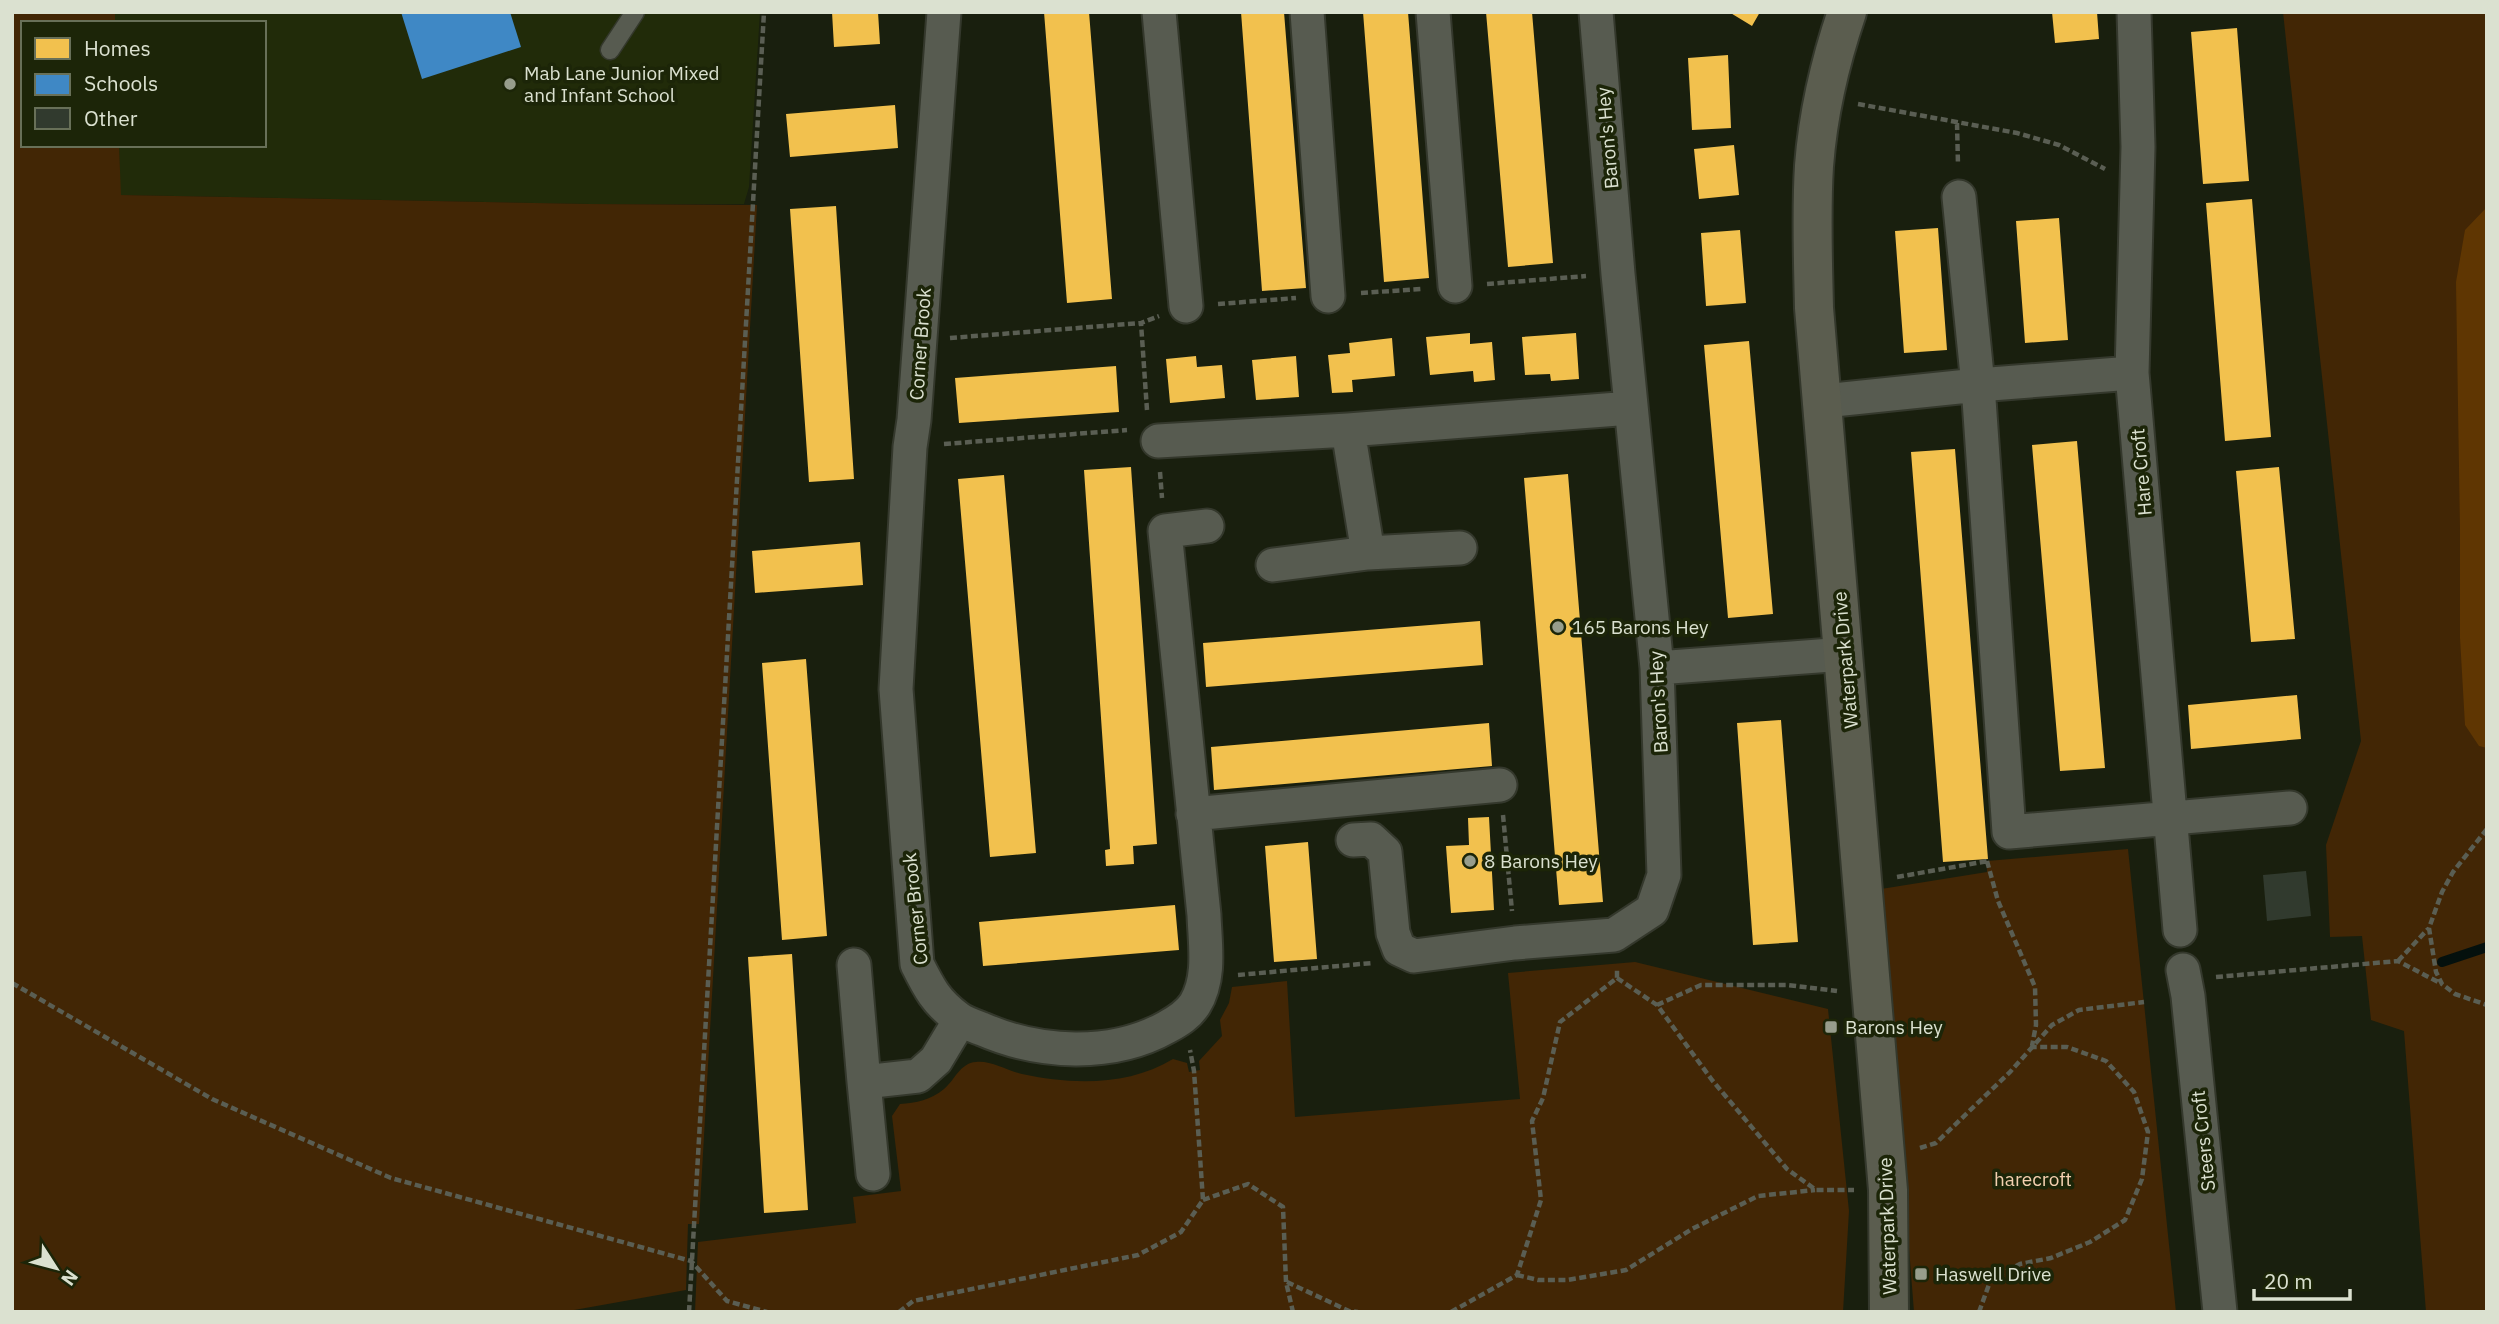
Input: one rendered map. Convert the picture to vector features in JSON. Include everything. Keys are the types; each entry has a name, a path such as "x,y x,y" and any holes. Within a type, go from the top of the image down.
{"street":[{"name":"Corner Brook","path":"944,12 911,447 896,689 918,964 933,996 960,1020 1000,1037 1037,1045 1082,1050 1129,1044 1182,1019"},
{"path":"1159,12 1186,306"},
{"path":"1307,12 1328,296"},
{"path":"1433,12 1455,286"},
{"name":"Baron's Hey","path":"1399,949 1414,956 1515,943 1614,935 1652,910 1664,875 1657,668 1618,274 1596,12"},
{"name":"Waterpark Drive","path":"1847,12 1824,95 1814,165 1814,307 1824,401 1888,1191 1889,1312"},
{"name":"Hare Croft","path":"2134,12 2137,186 2132,373 2180,930"},
{"path":"1959,197 1978,385 2009,832 2290,808"},
{"path":"1824,401 2132,373"},
{"path":"1153,435 1348,430 1631,408"},
{"path":"1348,430 1368,553"},
{"path":"1182,1019 1196,1003 1205,976 1204,915 1165,530 1207,526"},
{"path":"1273,565 1368,553 1460,548"},
{"path":"1657,668 1845,654"},
{"path":"1193,814 1500,785"},
{"path":"1367,798 1362,840 1385,852 1392,933 1399,949"},
{"path":"854,965 873,1174"},
{"name":"Steers Croft","path":"2184,975 2220,1312"},
{"path":"864,1082 918,1076 936,1060 960,1020"}],"lane":[{"path":"610,50 635,12"}],"path":[{"path":"689,1312 764,12"},
{"path":"1824,95 1878,108 2017,133 2059,145 2137,186"},
{"path":"1957,122 1959,197"},
{"path":"920,341 1141,323 1186,306 1618,274"},
{"path":"1141,323 1165,530"},
{"path":"911,447 1153,435"},
{"path":"1500,785 1515,943"},
{"path":"2398,961 2428,928 2453,872 2487,829"},
{"path":"1864,883 2011,859 2009,832"},
{"path":"1987,861 1998,901 2035,987 2036,1025 2032,1047"},
{"path":"2428,928 2436,972 2442,984"},
{"path":"1614,935 1617,978"},
{"path":"1205,976 1383,962 1399,949"},
{"path":"2184,975 2398,961 2455,993 2486,1005"},
{"path":"1617,978 1657,1004 1712,1080 1787,1169 1816,1190"},
{"path":"1517,1275 1541,1200 1532,1121 1543,1098 1560,1023 1617,978"},
{"path":"12,984 212,1099 391,1178 691,1261 727,1301 767,1312"},
{"path":"1657,1004 1701,985 1788,985 1872,995"},
{"path":"1913,1150 1937,1143 2010,1072 2052,1025 2079,1010 2144,1002"},
{"path":"1182,1019 1194,1071 1203,1200"},
{"path":"1979,1312 1991,1279 2020,1264 2051,1258 2090,1242 2125,1220 2142,1179 2148,1132 2134,1092 2106,1061 2067,1047 2032,1047"},
{"path":"899,1312 913,1301 1139,1255 1181,1232 1203,1200 1248,1184 1283,1208 1286,1282 1293,1312"},
{"path":"1451,1312 1517,1275 1538,1280 1567,1280 1626,1270 1692,1229 1758,1196 1816,1190 1888,1191"},
{"path":"1286,1282 1349,1311 1358,1312"}],"shaded area":[{"name":"Mab Lane Junior Mixed and Infant School","path":"115,12 760,12 749,187 744,204 589,204 120,195 119,147 266,147 266,21 115,21"},
{"path":"2487,207 2487,748 2479,746 2465,725 2460,638 2456,282 2465,230"}],"green space":[{"path":"12,12 115,12 115,21 21,21 21,147 119,147 121,195 757,205 699,1224 688,1224 686,1290 563,1312 12,1312"},
{"path":"2283,12 2487,12 2487,1312 2426,1312 2404,1031 2371,1020 2362,936 2330,937 2326,845 2361,741"},
{"name":"harecroft","path":"2128,849 2176,1312 1914,1312 1881,889 1987,872 1987,861"},
{"path":"1635,962 1828,1009 1849,1211 1843,1312 695,1312 698,1242 856,1223 853,1197 901,1191 892,1116 900,1104 918,1102 934,1096 970,1063 987,1063 1041,1078 1080,1081 1119,1079 1156,1068 1173,1059 1187,1063 1189,1072 1200,1070 1199,1061 1222,1036 1220,1020 1229,1003 1232,987 1287,981 1295,1117 1520,1099 1508,973"}],"building: Homes":[{"path":"832,12 878,12 880,44 834,47"},
{"path":"1044,12 1089,12 1112,299 1067,303"},
{"path":"1241,12 1284,12 1306,288 1262,291"},
{"path":"1363,12 1408,12 1429,278 1384,282"},
{"path":"1486,12 1532,12 1553,263 1508,267"},
{"path":"1729,12 1760,12 1752,26"},
{"path":"2052,12 2097,12 2099,39 2055,43"},
{"path":"2237,28 2249,181 2203,184 2191,32"},
{"path":"1728,55 1731,128 1692,130 1688,58"},
{"path":"895,105 898,148 790,157 786,114"},
{"path":"1734,145 1739,195 1699,199 1694,149"},
{"path":"2252,199 2271,437 2225,441 2206,203"},
{"path":"836,206 854,479 809,482 790,209"},
{"path":"2059,218 2068,340 2025,343 2016,221"},
{"path":"1938,228 1947,350 1904,353 1895,231"},
{"path":"1740,230 1746,303 1706,306 1701,233"},
{"path":"1470,333 1470,344 1492,342 1495,380 1474,382 1473,371 1430,375 1426,337"},
{"path":"1576,333 1579,379 1551,381 1550,374 1525,375 1522,337"},
{"path":"1392,338 1395,376 1352,380 1353,392 1332,393 1328,355 1350,353 1349,343"},
{"path":"1749,341 1773,614 1728,618 1704,345"},
{"path":"1196,356 1197,367 1222,365 1225,398 1170,403 1166,359"},
{"path":"1296,356 1299,397 1256,400 1252,360"},
{"path":"1116,366 1119,412 959,423 955,378"},
{"path":"2077,441 2105,768 2060,771 2032,445"},
{"path":"1955,449 1988,859 1943,862 1911,452"},
{"path":"1131,467 1157,844 1133,846 1134,864 1106,866 1105,850 1110,849 1084,470"},
{"path":"2279,467 2295,639 2251,642 2236,471"},
{"path":"1568,474 1603,902 1559,905 1524,478"},
{"path":"1004,475 1036,853 990,857 958,479"},
{"path":"860,542 863,585 755,593 752,551"},
{"path":"1480,621 1483,665 1206,687 1203,643"},
{"path":"806,659 827,936 782,940 762,663"},
{"path":"2297,695 2301,739 2191,749 2188,705"},
{"path":"1781,720 1798,942 1753,945 1737,723"},
{"path":"1489,723 1492,766 1214,790 1211,747"},
{"path":"1489,817 1494,910 1451,913 1446,846 1469,845 1468,818"},
{"path":"1308,842 1317,959 1274,962 1265,846"},
{"path":"1175,905 1179,950 983,966 979,922"},
{"path":"792,954 808,1210 764,1213 748,957"}],"building: Schools":[{"path":"401,12 510,12 521,47 422,79"}],"building: Other":[{"path":"2306,871 2311,916 2267,921 2263,875"}],"waterway":[{"path":"2442,962 2487,947"}],"place":[{"name":"Mab Lane Junior Mixed and Infant School","path":"510,84"},
{"name":"165 Barons Hey","path":"1558,627"},
{"name":"8 Barons Hey","path":"1470,861"},
{"name":"Barons Hey","path":"1831,1027"},
{"name":"Haswell Drive","path":"1921,1274"}]}
